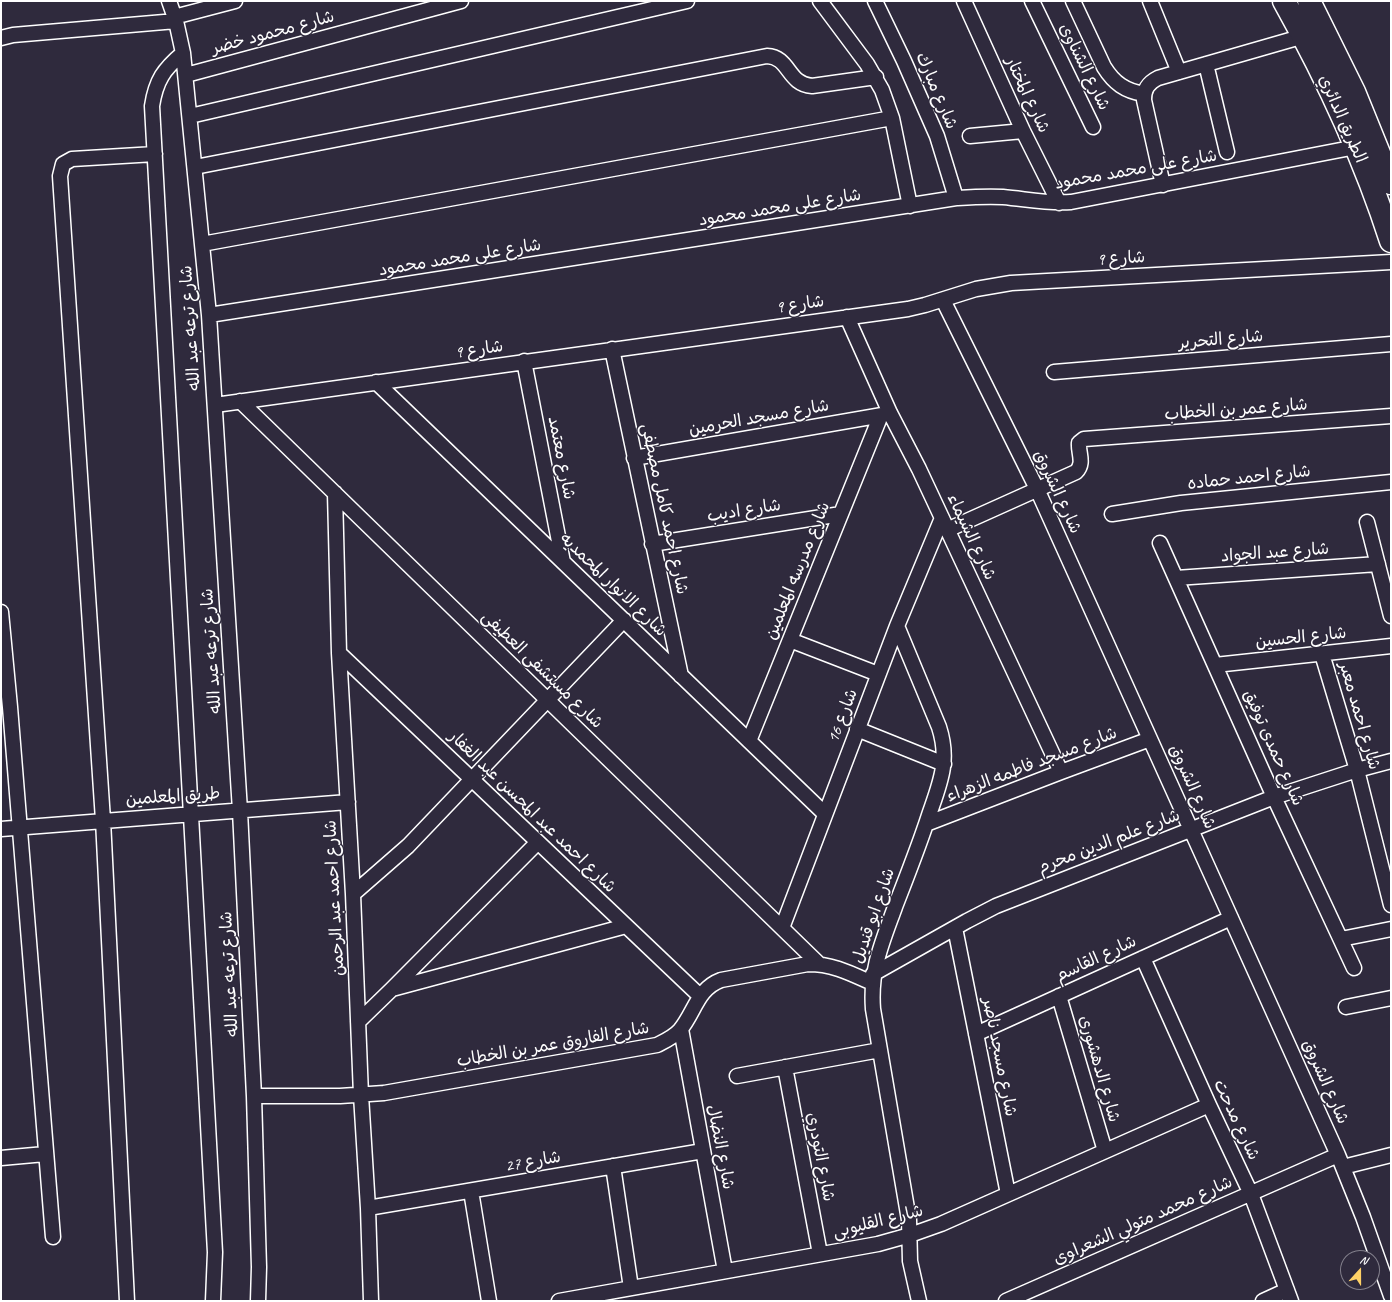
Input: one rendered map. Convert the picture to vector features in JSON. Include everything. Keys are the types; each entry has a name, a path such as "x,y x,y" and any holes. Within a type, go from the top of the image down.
{"highway":[{"name":"الطريق الدائري","path":"1284,1 1304,36 1340,110 1356,147 1391,241"},
{"name":"الطريق الدائري","path":"1309,1 1369,126 1391,184"}],"street":[{"name":"شارع ترعه عبد الله","path":"169,1 183,53 186,75 209,315 240,811 254,1096 259,1267 258,1301"},
{"path":"1,38 14,35 175,19 235,1"},
{"name":"شارع محمود خضر","path":"186,75 461,1"},
{"path":"190,116 687,1"},
{"path":"820,1 876,77 882,90 892,118 910,206"},
{"name":"شارع مبارك","path":"875,1 910,73 937,136 956,198"},
{"name":"شارع المختار","path":"964,1 1023,131 1059,203"},
{"name":"شارع الشناوى","path":"1032,1 1092,128"},
{"path":"1073,1 1109,76 1125,89 1144,94"},
{"path":"1150,1 1179,72"},
{"path":"1164,185 1144,100 1146,87 1158,78 1304,36"},
{"path":"183,53 168,67 160,78 154,92 152,106 215,1252 213,1301"},
{"path":"195,167 767,56 777,58 798,82 807,86 876,77"},
{"path":"1206,64 1227,152"},
{"path":"202,244 892,118"},
{"path":"970,136 1023,131"},
{"name":"شارع على محمد محمود","path":"209,315 956,198 986,196 1045,203 1083,200 1356,147"},
{"path":"127,1301 103,820 60,176 63,164 72,160 155,154"},
{"name":"شارع 9","path":"215,405 908,309 943,300 976,289 1011,283 1391,262"},
{"name":"شارع الشروق","path":"943,300 1037,489 1341,1161 1391,1296"},
{"name":"شارع الشيماء","path":"847,317 886,414 945,524 1062,772"},
{"name":"شارع التحرير","path":"1054,372 1391,344"},
{"name":"شارع احمد كامل مصطفى","path":"612,349 681,676"},
{"name":"شارع معتمد","path":"524,361 563,562"},
{"name":"شارع الانوار المحمديه","path":"376,382 825,814"},
{"name":"شارع مستشفى العطيفى","path":"240,401 819,964"},
{"name":"شارع مسجد الحرمين","path":"634,458 886,414"},
{"name":"شارع مدرسه المعلمين","path":"749,741 841,514 886,414"},
{"name":"شارع عمر بن الخطاب","path":"1037,489 1076,472 1081,464 1079,443 1084,439 1391,416"},
{"name":"شارع احمد حماده","path":"1112,514 1188,502 1391,482"},
{"path":"945,524 1037,489"},
{"name":"شارع احمد عبد الرحمن","path":"334,493 339,653 353,894 371,1301"},
{"name":"شارع اديب","path":"652,544 841,514"},
{"path":"1366,522 1391,616"},
{"name":"شارع 16","path":"782,928 897,626 945,524"},
{"name":"شارع حمدى توفيق","path":"1160,543 1274,797 1354,968"},
{"name":"شارع عبد الجواد","path":"1176,578 1378,564"},
{"path":"1,612 53,1237"},
{"path":"353,894 408,846 624,620"},
{"name":"شارع ابو قنديل","path":"897,626 941,733 944,751 943,776 882,943 873,978 873,1009 909,1220 910,1261 919,1301"},
{"path":"790,640 878,674"},
{"name":"شارع الحسين","path":"1215,665 1391,646"},
{"name":"شارع احمد عبد المحسن عبد الغفار","path":"339,653 700,996"},
{"name":"شارع احمد معبر","path":"1322,654 1357,770 1391,905"},
{"path":"857,729 944,764"},
{"name":"شارع مسجد فاطمه الزهراء","path":"926,824 1150,740"},
{"name":"شارع علم الدين محرم","path":"873,978 955,928 996,906 1274,797 1357,770 1391,761"},
{"name":"طريق المعلمين","path":"1,829 348,802"},
{"path":"358,1022 392,990 538,842"},
{"name":"شارع القاسم","path":"976,1034 1231,918"},
{"path":"392,990 626,926"},
{"name":"شارع مسجد ناصر","path":"955,928 1008,1194"},
{"path":"1341,939 1391,928"},
{"name":"شارع مدحت","path":"1142,958 1251,1194 1289,1296"},
{"name":"شارع الفاروق عمر بن الخطاب","path":"254,1096 361,1095 407,1090 657,1045 670,1039 680,1029 706,988 721,980 808,964 819,964 838,968 873,978"},
{"name":"شارع الدهشورى","path":"1059,996 1105,1151"},
{"path":"1346,1007 1391,998"},
{"name":"شارع النضال","path":"680,1029 725,1271"},
{"path":"737,1076 880,1050"},
{"name":"شارع التودري","path":"785,1067 820,1254"},
{"name":"شارع القليوبى","path":"559,1301 878,1244 910,1235 941,1224 1209,1105"},
{"name":"شارع 27","path":"368,1208 703,1151"},
{"path":"1,1158 45,1154"},
{"name":"شارع محمد متولي الشعراوى","path":"1006,1301 1251,1194 1341,1161 1391,1155"},
{"path":"613,1166 631,1288"},
{"path":"471,1191 489,1301"},
{"path":"1263,1301 1289,1296"}]}
